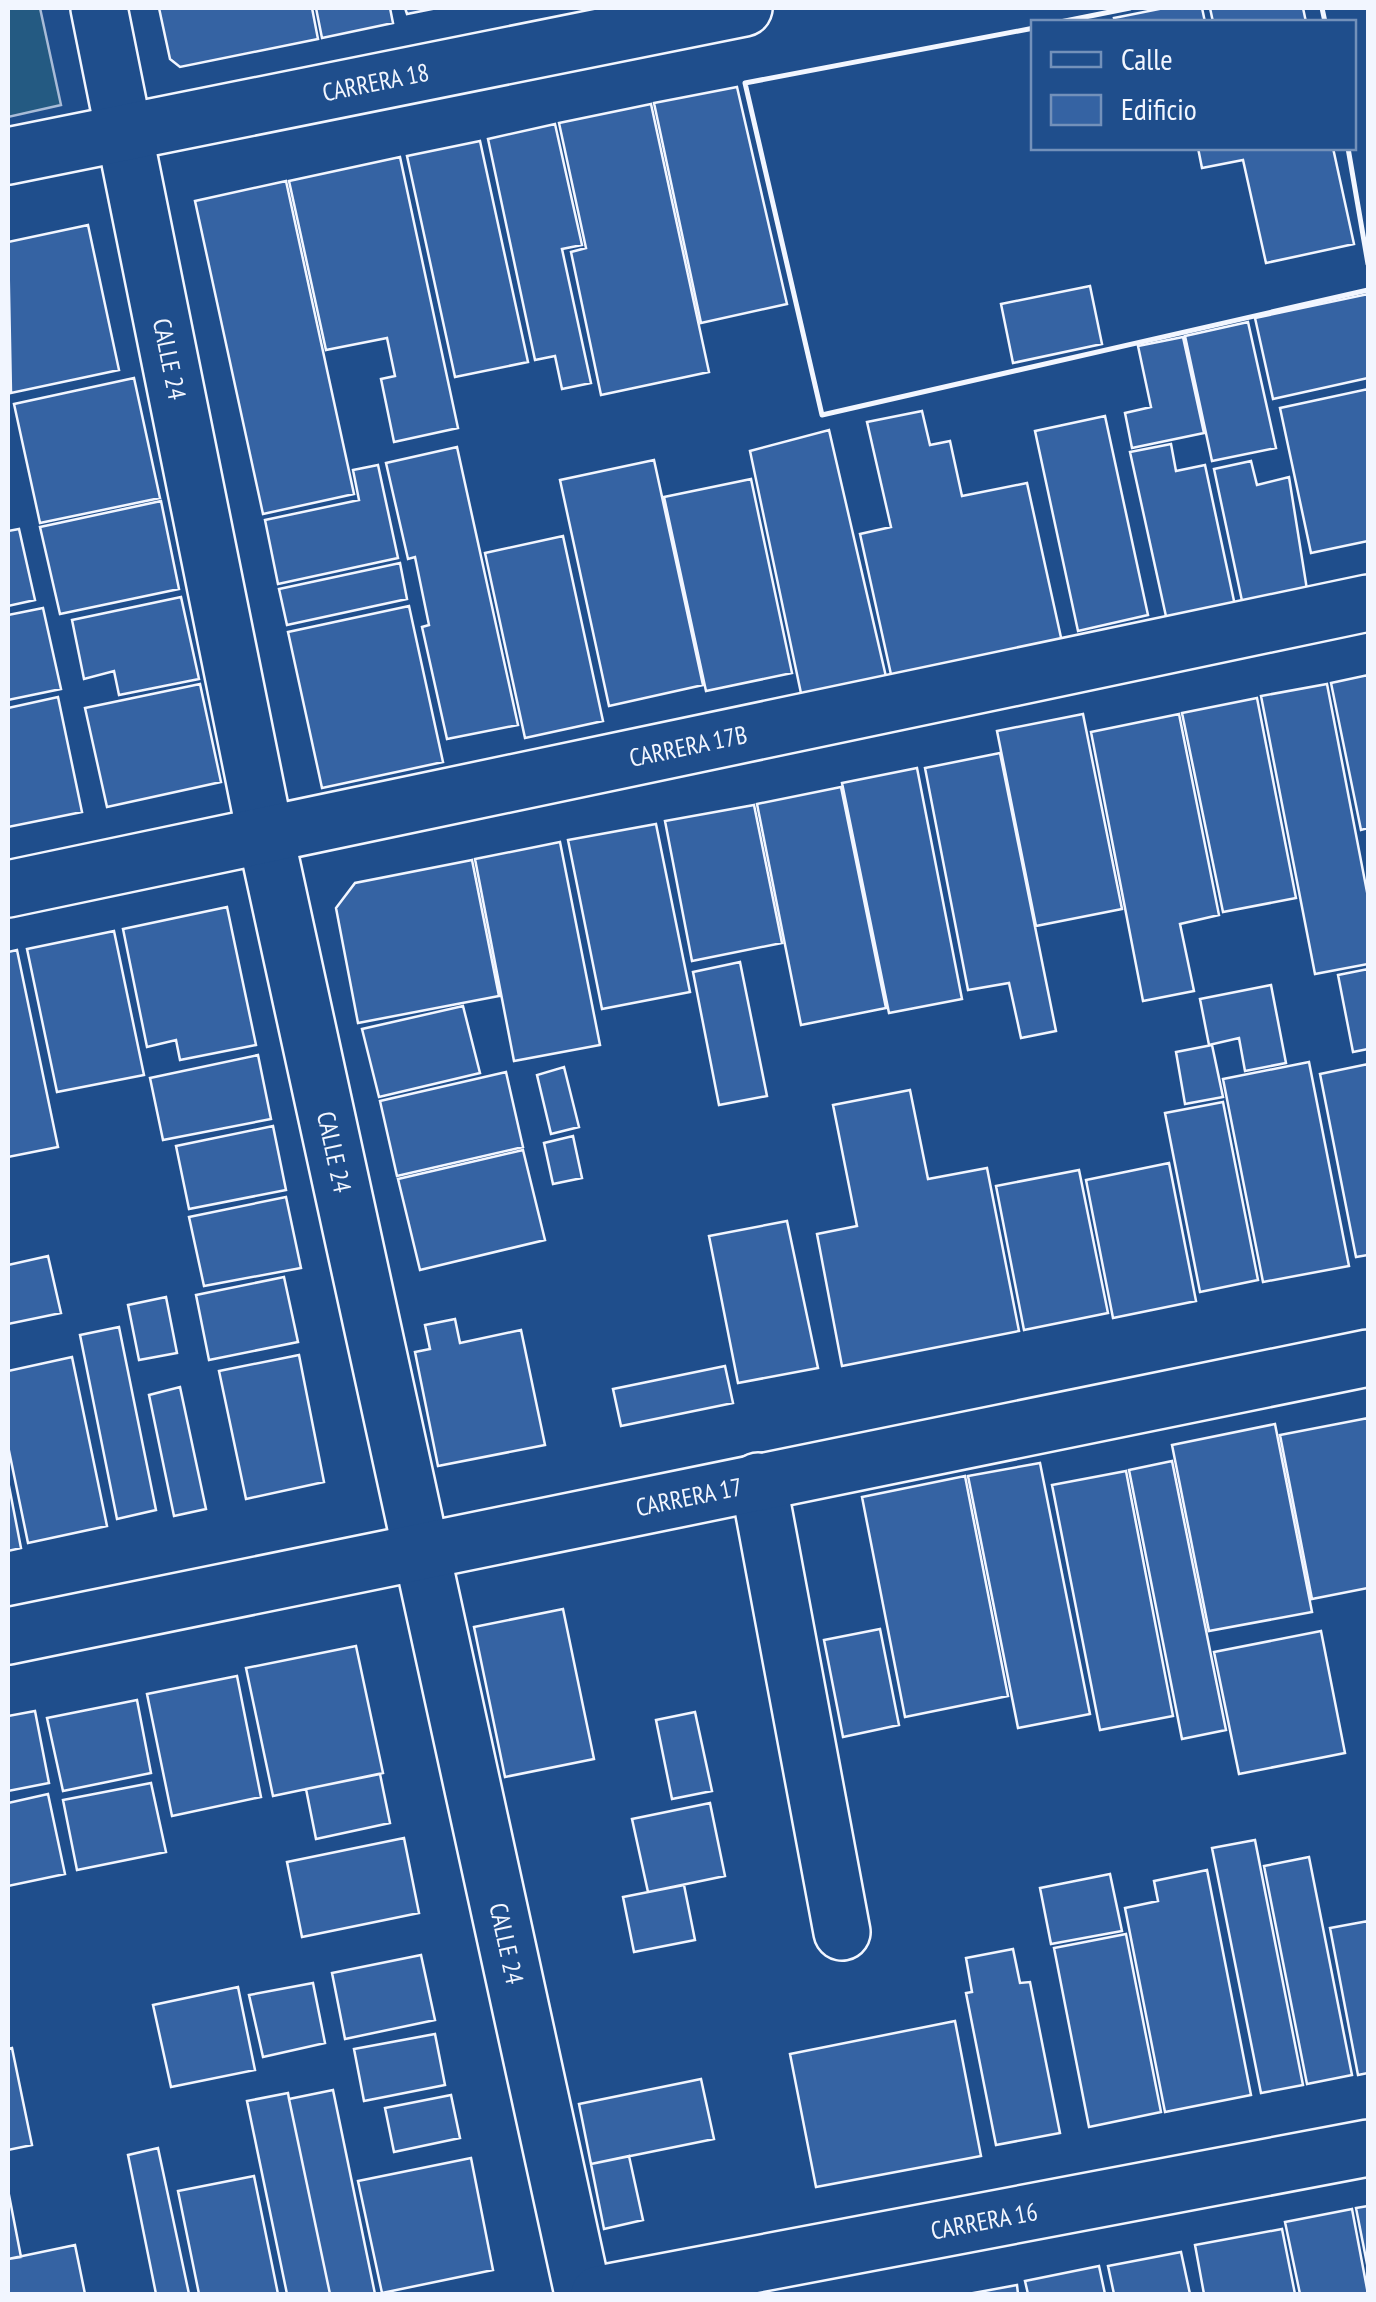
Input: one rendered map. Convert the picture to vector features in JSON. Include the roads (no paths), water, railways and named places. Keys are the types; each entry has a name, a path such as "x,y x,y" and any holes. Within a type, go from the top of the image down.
{"street":[{"name":"CALLE 24","path":"99,8 266,838 583,2294"},
{"name":"CARRERA 18","path":"8,156 744,8"},
{"name":"CARRERA 17B","path":"8,889 266,838 1368,604"},
{"name":"CARRERA 17","path":"8,1636 1368,1358"},
{"path":"758,1481 842,1932"},
{"name":"CARRERA 16","path":"600,2294 1368,2148"}]}
